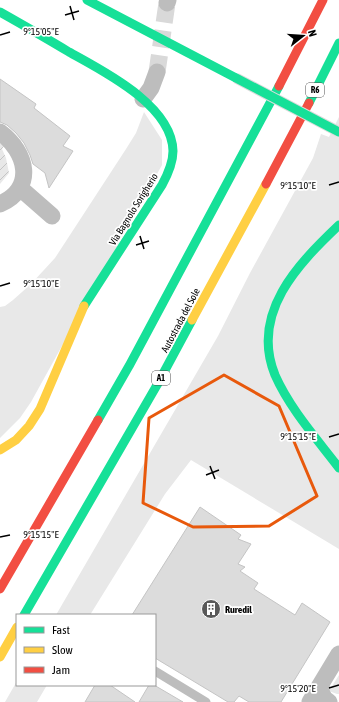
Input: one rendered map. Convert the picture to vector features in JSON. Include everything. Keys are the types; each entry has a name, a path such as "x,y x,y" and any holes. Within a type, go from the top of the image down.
{"main road":[{"path":"87,0 339,132"},
{"path":"0,589 129,366 263,119 323,0"},
{"name":"Via Bagnolo Sorigherio","path":"0,12 120,82 143,99 162,121 171,140 173,150 172,161 167,176 82,308 40,408 29,426 16,440 0,450"},
{"name":"R6","path":"291,137 339,42"},
{"name":"Autostrada del Sole","path":"25,614 157,385 291,137"},
{"path":"339,225 315,248 287,281 274,306 269,325 268,343 271,362 280,385 339,468"},
{"path":"0,657 16,629"}],"street":[{"path":"143,99 151,88 157,72"},
{"path":"0,132 13,144 21,157 24,166 24,177 20,188 11,198 0,204"},
{"path":"20,188 52,216"},
{"path":"310,702 339,654"},
{"path":"322,682 320,687 321,692 323,697 329,702"}],"lane":[{"path":"156,672 206,702"}],"highlighted area":[{"path":"224,375 279,406 317,496 269,526 193,527 143,503 149,418"}],"shaded area":[{"path":"144,112 162,140 162,165 31,402 20,418 0,438 0,307 5,306 31,284 55,258 136,133"},
{"path":"339,117 339,549 191,460 165,494 91,614 57,614 218,336 250,273 313,158 321,134 329,137"},
{"path":"0,138 6,143 2,149 6,158 9,173 0,184"},
{"path":"339,675 339,694 337,694 329,691"},
{"path":"16,683 16,686 46,686 37,702 5,702"}],"building":[{"path":"0,79 36,104 34,108 70,136 63,146 73,151 49,188 45,173 33,164 24,143 7,125 0,122"},
{"name":"Ruredil","path":"200,507 241,535 238,539 251,544 238,564 245,567 240,571 258,583 254,589 295,615 302,603 330,622 281,702 249,702 239,696 234,702 228,702 156,659 156,614 133,614"},
{"path":"94,686 111,686 135,702 85,702"},
{"path":"148,686 156,686 183,702 139,702"}],"tunnel":[{"path":"157,72 167,3"}],"traffic: fast":[{"path":"87,0 236,78"},
{"path":"0,12 99,69 133,91 149,104 161,119 170,134 173,155 170,168 164,181 84,306"},
{"path":"309,103 339,43"},
{"path":"236,78 339,132"},
{"path":"98,420 129,366 279,86"},
{"path":"339,225 308,256 282,291 273,311 269,331 269,352 275,375 281,388 304,423 339,468"},
{"path":"25,614 157,385 192,320"}],"traffic: slow":[{"path":"192,320 266,184"},
{"path":"0,450 16,440 29,426 40,409 84,306"},
{"path":"0,657 16,629"}],"traffic: jam":[{"path":"279,86 323,0"},
{"path":"266,184 309,103"},
{"path":"0,589 98,420"}],"place":[{"name":"Ruredil","path":"211,609"}]}
